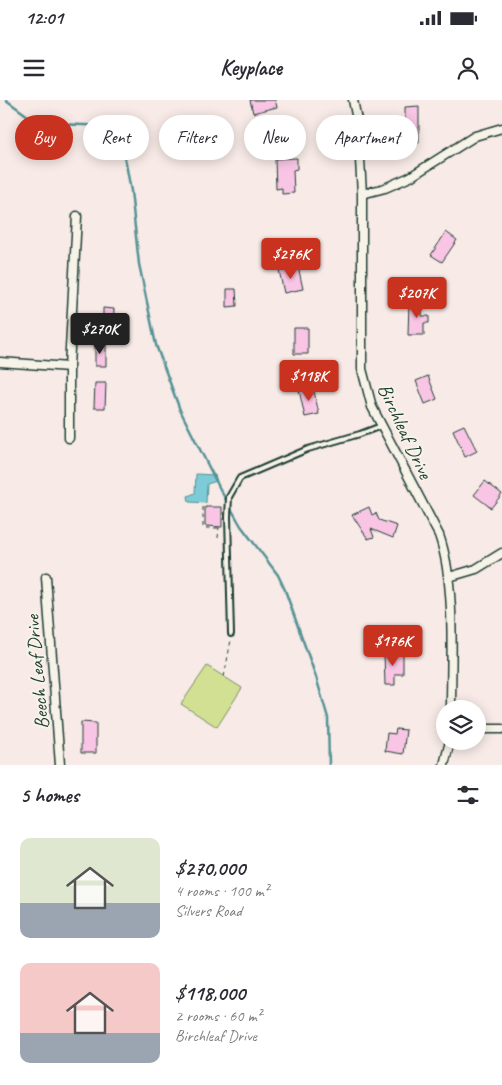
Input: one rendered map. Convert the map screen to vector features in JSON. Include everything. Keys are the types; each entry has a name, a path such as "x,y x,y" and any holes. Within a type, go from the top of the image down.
{"street":[{"name":"Birchleaf Drive","path":"353,100 358,125 362,194 362,369 372,407 439,535 445,552 449,577 451,700"},
{"path":"362,194 385,188 410,177 475,136 502,128"},
{"path":"69,438 68,367 78,216"},
{"path":"0,362 68,367"},
{"path":"449,577 476,569 502,554"},
{"name":"Beech Leaf Drive","path":"46,577 60,765"},
{"path":"486,729 502,730"},
{"path":"444,765 448,750"}],"lane":[{"path":"231,634 229,497 240,478 308,449 381,426"}],"path":[{"path":"203,507 203,528 219,528 218,538"},
{"path":"224,677 228,667 231,634"}],"green space":[{"path":"207,666 242,688 217,727 181,704"}],"water":[{"path":"196,474 215,475 217,481 207,484 206,503 189,502 188,496 195,493"}],"building":[{"path":"250,100 275,100 277,107 253,113"},
{"path":"419,106 419,143 418,115 405,115 405,107"},
{"path":"275,160 297,160 297,169 293,170 294,193 282,194 282,188 276,189"},
{"path":"446,232 457,240 442,262 431,255"},
{"path":"298,266 303,289 284,293 279,270"},
{"path":"227,289 236,289 237,306 227,307"},
{"path":"409,302 422,303 422,316 429,316 429,323 424,323 424,335 408,335"},
{"path":"103,308 114,309 113,331 103,330"},
{"path":"294,328 308,328 308,354 294,354"},
{"path":"95,344 106,344 106,366 95,366"},
{"path":"428,376 437,399 425,404 416,381"},
{"path":"95,383 106,383 105,408 94,408"},
{"path":"313,387 319,414 305,417 299,390"},
{"path":"464,425 477,451 465,457 453,430"},
{"path":"485,481 502,494 491,508 474,495"},
{"path":"205,507 222,507 222,527 205,526"},
{"path":"369,507 372,515 376,513 379,520 397,526 393,538 371,529 374,537 368,539 352,515"},
{"path":"384,653 403,653 403,674 395,674 395,685 385,685"},
{"path":"81,722 96,723 96,753 81,753"},
{"path":"396,729 406,730 403,754 385,751 387,733 395,734"}],"waterway":[{"path":"6,100 32,119 55,124 112,126 116,128 121,136 131,191 139,264 156,345 180,410 221,491 241,526 278,575 285,590 316,677 328,718 329,765"}]}
